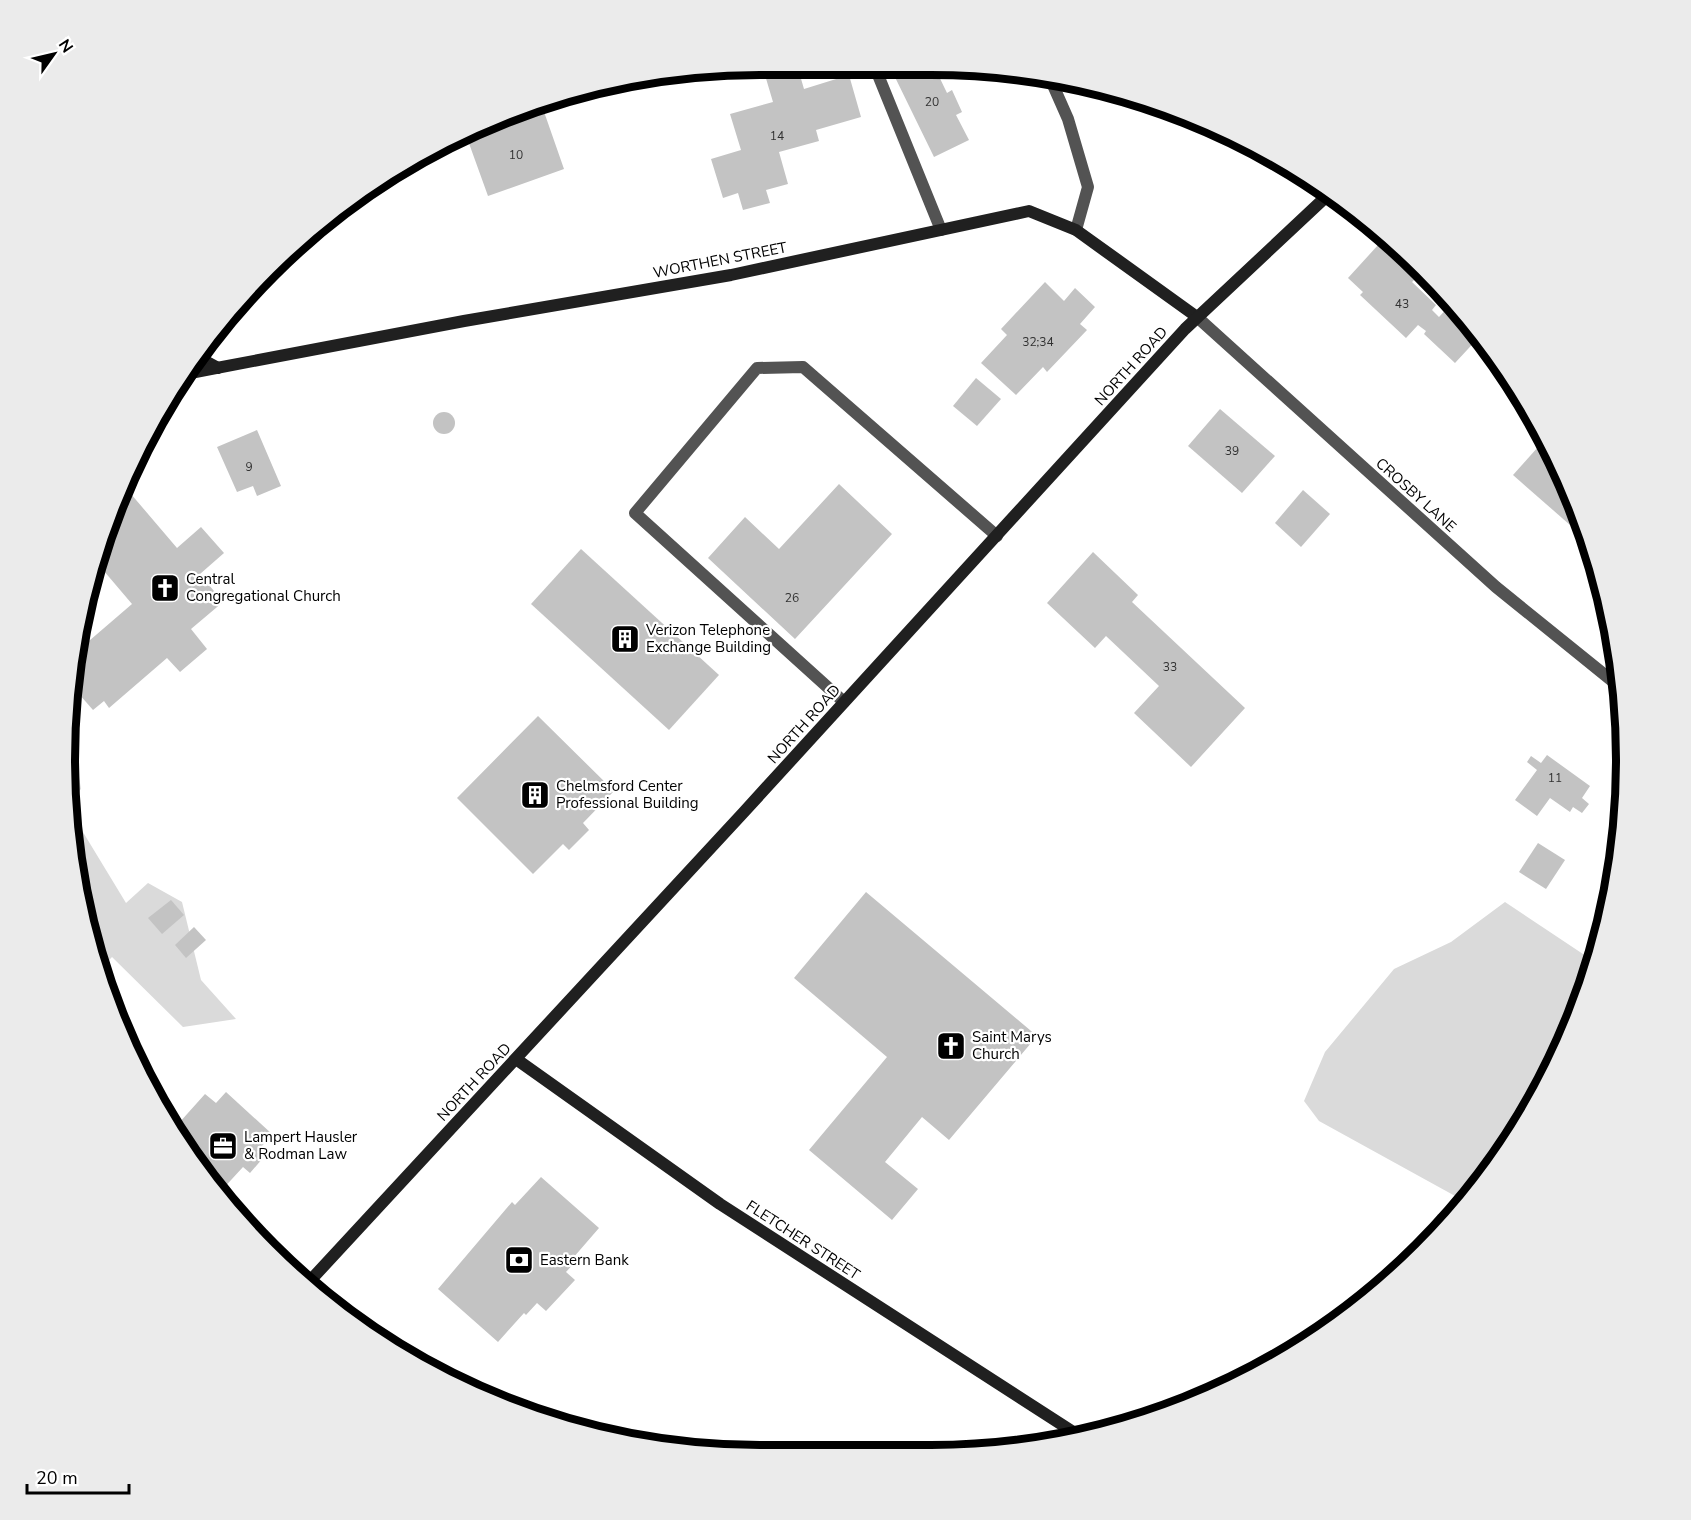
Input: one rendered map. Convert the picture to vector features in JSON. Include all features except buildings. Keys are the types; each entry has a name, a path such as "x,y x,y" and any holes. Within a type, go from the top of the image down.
{"street":[{"path":"878,75 941,230"},
{"path":"1054,86 1068,119 1088,187 1076,230"},
{"name":"NORTH ROAD","path":"312,1278 1197,317 1324,199"},
{"name":"WORTHEN STREET","path":"195,372 464,321 731,275 1029,211 1076,230 1197,317"},
{"name":"CROSBY LANE","path":"1197,317 1496,587 1611,680"},
{"path":"204,360 218,368"},
{"path":"844,702 635,513 757,369 803,367 997,536"},
{"name":"FLETCHER STREET","path":"516,1059 720,1204 1071,1431"}],"shaded area":[{"path":"75,754 81,789 76,794"},
{"path":"78,824 126,903 148,883 182,902 201,980 236,1019 183,1027 112,957 106,963 88,894"},
{"path":"1505,902 1587,957 1564,1022 1545,1063 1501,1141 1458,1197 1319,1121 1304,1101 1325,1052 1394,969 1451,942"}],"place":[{"name":"Central Congregational Church","path":"165,588"},
{"name":"Verizon Telephone Exchange Building","path":"625,639"},
{"name":"Chelmsford Center Professional Building","path":"535,795"},
{"name":"Saint Marys Church","path":"951,1046"},
{"name":"Lampert Hausler & Rodman Law","path":"223,1146"},
{"name":"Eastern Bank","path":"519,1260"}]}
